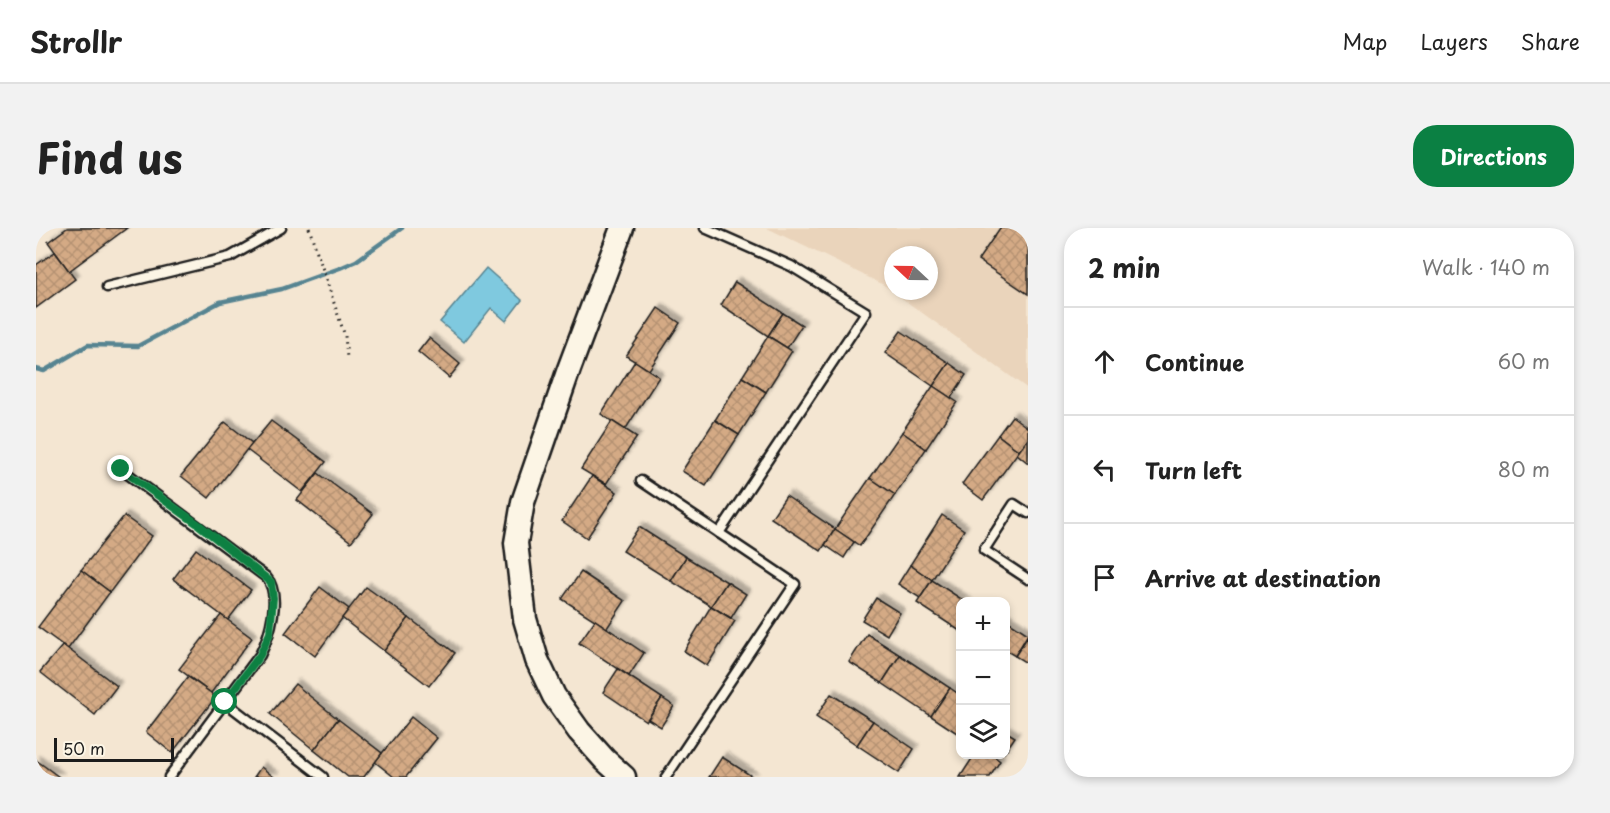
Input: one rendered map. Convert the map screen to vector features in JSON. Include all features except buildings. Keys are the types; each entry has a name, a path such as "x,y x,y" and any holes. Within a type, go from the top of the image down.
{"street":[{"path":"622,228 569,369 523,502 516,543 525,620 537,660 554,696 579,731 624,777"}],"lane":[{"path":"108,287 230,257 281,228"},
{"path":"705,228 791,266 866,312 719,533"},
{"path":"121,469 199,525 271,582 273,598 270,633 260,655 169,777"},
{"path":"641,481 795,584 666,777"},
{"path":"1028,513 1014,504 984,550 1028,579"},
{"path":"225,702 323,777"}],"path":[{"path":"309,228 345,336 347,358"}],"shaded area":[{"path":"767,228 1028,228 1028,389 904,300 938,300 938,246 884,246 884,285"}],"water":[{"path":"486,268 522,300 506,321 491,308 464,342 440,322"}],"waterway":[{"path":"36,369 44,371 88,345 138,346 220,302 282,289 356,261 402,228"}],"route":[{"path":"121,469 199,525 271,582 274,590 270,633 260,655 225,702"}]}
